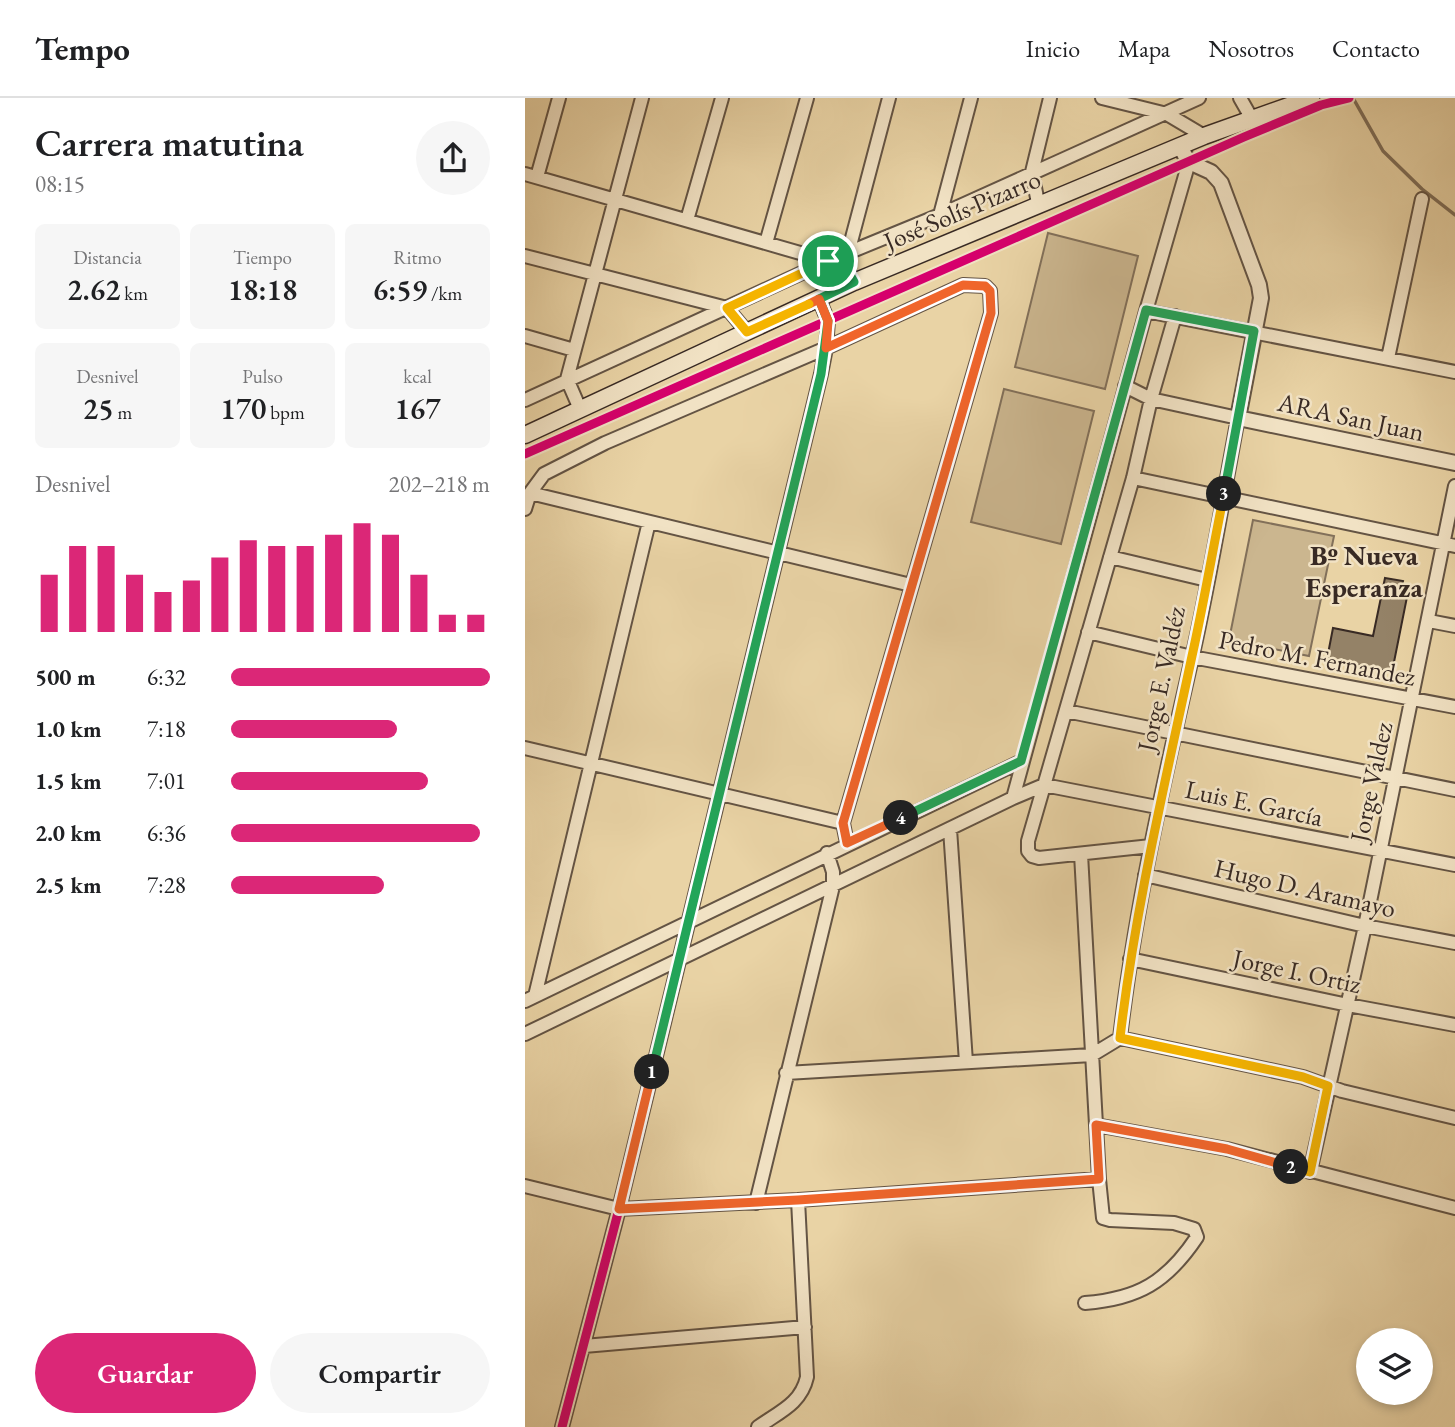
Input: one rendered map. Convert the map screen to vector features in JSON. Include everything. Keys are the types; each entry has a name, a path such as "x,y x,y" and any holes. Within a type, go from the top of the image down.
{"main road":[{"name":"José Solís Pizarro","path":"525,435 854,282 1038,203 1204,136 1311,98"}],"street":[{"path":"559,98 531,176 767,243 839,257 854,282"},
{"path":"580,409 567,379 642,98"},
{"path":"687,220 722,98"},
{"path":"767,243 807,98"},
{"path":"839,257 889,98"},
{"path":"940,215 971,98"},
{"path":"1038,203 1032,172 1050,98"},
{"path":"1102,98 1130,102 1167,114 1204,136"},
{"path":"525,400 839,257 940,215 1199,98"},
{"path":"1240,98 1252,119"},
{"path":"1013,798 1021,761 1189,162 1180,147"},
{"name":"Jorge E. Valdéz","path":"1120,1038 1130,959 1158,806 1192,656 1261,298 1259,285 1221,183 1211,172 1189,162"},
{"path":"1388,358 1422,199"},
{"path":"525,256 727,308 747,332"},
{"path":"525,509 530,494 544,474 605,443 826,348 963,285 985,286 990,291 991,313 843,823 847,843"},
{"path":"562,1427 689,923 826,348 828,321 819,299"},
{"path":"1146,310 1455,372"},
{"path":"1151,846 1039,858 1032,856 1028,850 1028,841 1133,478 1151,399 1175,316"},
{"path":"525,336 574,350"},
{"path":"1125,386 1151,399 1238,418"},
{"name":"ARA San Juan","path":"1238,418 1455,463"},
{"path":"1133,478 1449,545"},
{"name":"Jorge Valdez","path":"1310,1172 1366,926 1394,779 1429,621 1449,545 1455,486"},
{"path":"530,494 911,584"},
{"path":"530,999 591,764 649,522"},
{"path":"1110,557 1207,580"},
{"path":"1429,621 1455,626"},
{"name":"Pedro M. Fernandez","path":"1088,632 1192,656 1455,707"},
{"path":"1066,711 1455,790"},
{"path":"525,748 843,823"},
{"path":"530,999 847,843 1021,761"},
{"path":"525,1035 1044,785"},
{"name":"Luis E. García","path":"1044,785 1455,865"},
{"path":"950,829 966,1062"},
{"path":"756,1203 832,886 827,853"},
{"path":"1081,854 1103,1218 1174,1223 1194,1229 1196,1237 1170,1270 1148,1288 1115,1301 1085,1303"},
{"name":"Hugo D. Aramayo","path":"1145,875 1366,926 1455,943"},
{"name":"Jorge I. Ortiz","path":"1130,959 1455,1025"},
{"path":"786,1073 1092,1055 1120,1038 1303,1077 1328,1086 1455,1118"},
{"path":"1096,1125 1227,1149 1455,1208"},
{"path":"525,1186 619,1209 756,1203 1099,1179"},
{"path":"758,1427 798,1400 807,1377 798,1200"},
{"path":"584,1346 806,1327"}],"shaded area":[{"path":"1048,233 1138,256 1105,389 1015,367"},
{"path":"1004,389 1094,411 1061,544 971,522"},
{"path":"1253,520 1334,536 1309,656 1229,640"}],"building":[{"path":"1385,578 1403,581 1401,590 1408,592 1392,672 1327,659 1333,628 1373,636"}],"waterway":[{"path":"1353,98 1383,151 1422,189 1455,215"}],"cycle path":[{"path":"525,454 1244,137 1321,105 1349,98"},
{"path":"562,1427 619,1209 821,374 828,321 819,299"}],"district":[{"name":"Bº Nueva Esperanza","path":"1364,571"}],"route":[{"path":"828,261 727,308 747,332 819,299 828,321 826,348 963,285 985,286 990,291 992,301 991,313 843,823 847,843 1021,761 1146,310 1254,331 1192,656 1158,806 1130,959 1120,1038 1303,1077 1328,1086 1310,1172 1227,1149 1096,1125 1099,1179 798,1200 619,1209 821,374 828,321 819,299 854,282 840,257 828,261"}]}
